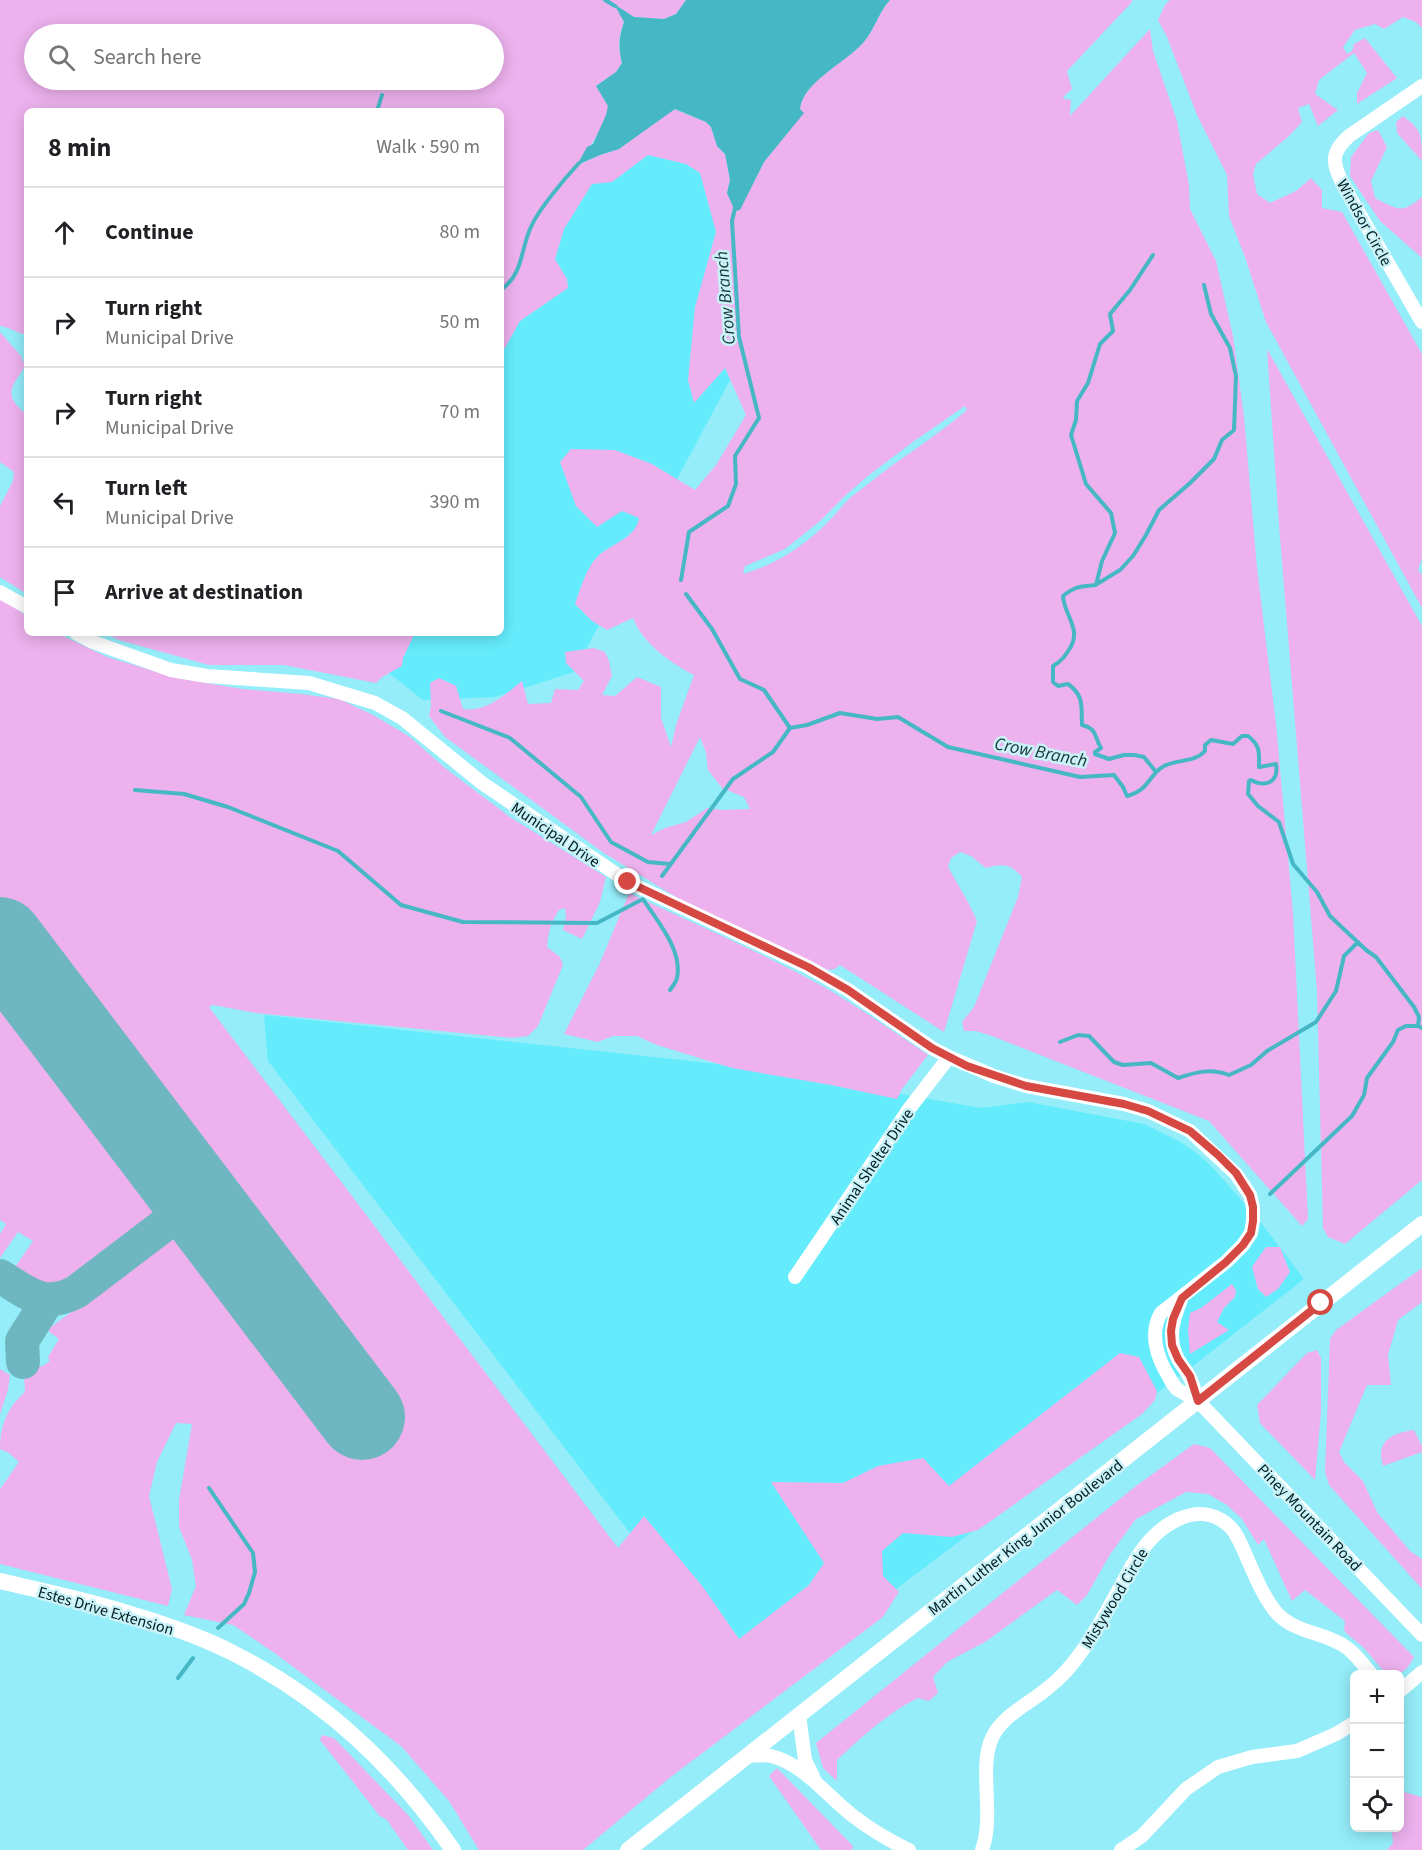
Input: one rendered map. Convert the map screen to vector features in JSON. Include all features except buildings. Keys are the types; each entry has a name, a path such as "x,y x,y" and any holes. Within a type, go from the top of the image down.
{"main road":[{"name":"Martin Luther King Junior Boulevard","path":"628,1850 1422,1224"},
{"name":"Estes Drive Extension","path":"0,1581 86,1601 182,1631 267,1672 313,1703 372,1751 402,1782 453,1850"}],"street":[{"name":"Windsor Circle","path":"1422,86 1349,136 1339,145 1334,161 1344,187 1422,322"},
{"path":"0,592 24,605"},
{"name":"Municipal Drive","path":"82,636 171,670 207,676 309,683 375,703 402,718 482,783 628,882 808,967 848,990 932,1048 949,1057 985,1073 1026,1086 1124,1104 1148,1111 1190,1131 1236,1173 1250,1195 1253,1207 1251,1233 1243,1245 1226,1262 1161,1313 1157,1321 1154,1334 1164,1370 1175,1388 1198,1401"},
{"name":"Animal Shelter Drive","path":"795,1277 909,1109 949,1057"},
{"name":"Piney Mountain Road","path":"1198,1401 1422,1635"},
{"name":"Mistywood Circle","path":"982,1850 987,1836 987,1762 991,1738 1001,1724 1049,1688 1068,1670 1099,1624 1140,1552 1155,1535 1175,1519 1193,1513 1211,1515 1228,1524 1237,1537 1259,1586 1277,1612 1287,1622 1298,1628 1339,1642 1367,1670"},
{"path":"1404,1688 1422,1672"},
{"path":"799,1715 806,1760 815,1781"},
{"path":"1121,1850 1142,1836 1186,1789 1218,1767 1252,1757 1297,1751 1350,1726"},
{"path":"747,1756 769,1755 789,1764 815,1781 854,1817 909,1850"}],"shaded area":[{"path":"0,0 686,0 676,14 664,19 634,17 615,5 624,22 619,42 622,63 616,72 596,86 608,106 608,112 578,165 619,149 674,109 706,122 711,127 717,146 725,154 730,180 727,193 730,199 754,182 764,162 803,113 800,109 809,90 863,43 890,0 1132,0 1067,71 1072,89 1063,97 1071,100 1070,116 1150,29 1153,51 1177,121 1189,185 1190,209 1216,261 1233,336 1244,416 1257,568 1276,724 1293,913 1308,1219 1302,1226 1209,1121 992,1036 976,1031 964,1031 962,1022 974,1007 1018,897 1022,877 1014,869 1002,865 986,868 971,856 960,852 951,858 948,867 977,921 944,1032 840,965 835,969 827,970 697,910 604,853 445,737 429,716 430,683 439,678 456,686 463,709 488,705 522,681 528,704 551,703 555,689 578,690 584,681 566,663 565,652 594,648 605,652 612,676 602,695 615,696 637,677 661,687 661,718 671,747 676,725 694,675 667,659 644,636 633,618 607,630 592,621 575,604 590,566 603,552 628,536 637,525 639,518 622,511 597,527 576,506 560,462 571,449 615,450 652,464 695,490 716,465 746,415 725,368 694,403 688,380 695,307 716,232 700,173 686,164 648,155 612,182 592,184 564,229 555,259 567,279 568,288 520,321 504,348 504,108 24,108 24,334 0,326","holes":["965,406 967,410 956,419 850,498 826,525 804,543 786,556 743,574 745,566 785,549 820,521 869,475","700,737 706,753 708,770 722,788 744,797 750,809 707,808 686,822 651,835"]},
{"path":"686,0 890,0 863,43 809,90 800,109 804,113 764,162 740,210 735,211 727,193 730,180 725,154 717,146 711,127 706,122 675,109 619,149 577,165 587,147 593,144 606,115 608,106 596,86 616,72 622,63 620,42 624,22 614,4 634,17 664,19 676,14"},
{"path":"1170,0 1422,0 1422,28 1416,22 1403,17 1384,29 1375,24 1355,30 1343,47 1347,54 1352,51 1354,44 1365,38 1397,78 1357,104 1357,93 1367,73 1354,53 1319,80 1315,94 1338,110 1318,126 1309,104 1298,108 1302,122 1256,164 1253,174 1257,194 1270,203 1296,191 1311,178 1322,190 1322,208 1342,212 1422,354 1422,558 1418,570 1422,575 1422,608 1266,322 1229,216 1227,175 1197,115 1167,37 1158,20"},
{"path":"1403,116 1414,125 1420,134 1422,161 1397,133 1396,122"},
{"path":"697,120 753,337 574,672 495,697 423,700 342,636 504,636 504,269 577,165"},
{"path":"1378,130 1387,147 1371,181 1375,198 1394,207 1404,208 1422,197 1422,258 1380,221 1350,176 1351,157 1369,133"},
{"path":"0,332 21,356 24,364 11,393 16,404 24,412 24,592 0,577 0,506 13,481 14,472 0,462"},
{"path":"1267,349 1422,626 1422,1180 1345,1244 1328,1237 1323,1228 1317,991"},
{"path":"0,598 24,614 24,636 63,636 107,657 177,678 242,689 339,699 373,715 410,737 445,768 510,817 606,877 600,902 582,939 563,930 566,917 565,908 559,910 554,919 547,947 560,957 563,965 538,1026 528,1036 512,1038 256,1013 213,1005 209,1007 618,1548 644,1516 703,1587 739,1639 809,1585 824,1563 771,1482 843,1483 878,1466 923,1458 949,1486 1120,1353 1139,1357 1157,1391 1155,1400 1142,1414 978,1530 952,1537 903,1533 882,1551 883,1576 899,1592 883,1617 672,1776 583,1850 479,1850 449,1801 401,1746 233,1625 184,1615 196,1586 192,1560 179,1527 179,1500 192,1424 176,1423 157,1462 149,1496 172,1589 168,1606 0,1564 0,1489 19,1462 0,1449 4,1422 12,1406 25,1391 24,1377 29,1362 38,1363 41,1367 50,1361 48,1357 59,1339 47,1330 86,1301 68,1279 61,1283 47,1284 15,1267 33,1241 18,1232 0,1258 0,1234 6,1224 0,1220"},
{"path":"110,636 414,636 403,658 402,666 376,683 284,665 209,665"},
{"path":"629,893 752,950 824,987 928,1055 897,1099 732,1068 657,1045 637,1036 613,1036 598,1042 564,1034 600,963"},
{"path":"264,1015 746,1067 981,1108 1028,1102 1144,1124 1179,1141 1212,1167 1255,1215 1304,1279 1193,1366 752,1697 643,1550 268,1061"},
{"path":"1266,1247 1280,1247 1290,1272 1278,1289 1266,1297 1258,1289 1252,1267"},
{"path":"1422,1268 1422,1302 1398,1320 1388,1355 1391,1385 1367,1385 1339,1452 1344,1462 1363,1481 1377,1512 1410,1551 1422,1559 1422,1589 1329,1485 1325,1472 1330,1339 1336,1330"},
{"path":"1232,1284 1236,1290 1235,1297 1224,1308 1217,1322 1229,1330 1190,1354 1188,1330 1190,1313 1201,1308"},
{"path":"1317,1350 1321,1358 1321,1412 1315,1480 1260,1423 1257,1405 1307,1353"},
{"path":"0,1369 10,1375 0,1414"},
{"path":"1414,1430 1422,1446 1422,1452 1383,1466 1382,1450 1388,1439 1399,1433"},
{"path":"1194,1444 1210,1448 1414,1657 1409,1666 1404,1670 1383,1670 1363,1647 1347,1634 1344,1630 1345,1621 1305,1590 1292,1601 1264,1539 1258,1545 1242,1519 1227,1505 1208,1494 1186,1492 1136,1519 1109,1556 1087,1595 1077,1605 1057,1590 985,1642 947,1662 933,1677 938,1693 929,1701 918,1698 907,1704 865,1734 837,1760 837,1781 823,1768 816,1743 1136,1486"},
{"path":"322,1735 334,1738 408,1815 433,1850 408,1850 387,1820 379,1815 320,1740"},
{"path":"777,1768 853,1846 852,1850 821,1850 769,1776"},
{"path":"1404,1792 1422,1797 1422,1850 1387,1850 1393,1843 1392,1833 1404,1832"}],"waterway":[{"path":"605,0 615,6"},
{"path":"378,108 382,95"},
{"path":"504,287 518,269 527,236 535,220 579,163"},
{"name":"Crow Branch","path":"681,580 689,532 728,506 736,484 735,456 759,418 739,337 732,221 735,208"},
{"path":"1153,255 1130,290 1110,314 1113,331 1100,344 1088,383 1077,401 1076,420 1071,435 1086,484 1111,513 1115,533 1102,561 1096,585 1079,587 1063,596 1074,635 1070,648 1053,666 1053,682 1058,686 1068,684 1080,698 1082,725 1093,731 1101,748 1095,754 1109,759 1124,755 1144,757 1156,772"},
{"path":"1097,584 1120,570 1133,556 1159,510 1214,459 1222,440 1234,430 1236,376 1230,348 1211,314 1204,285"},
{"name":"Crow Branch","path":"686,594 712,629 740,679 764,690 790,728 807,725 840,713 877,719 898,717 948,747 1080,777 1114,775 1127,796 1145,786 1164,766 1201,755 1205,751 1205,745 1211,740 1233,744 1242,736 1248,736 1257,747 1259,767 1276,764 1275,775 1270,782 1249,781 1248,794 1258,806 1279,822 1293,864 1317,892 1330,916 1376,957 1414,1007 1419,1017 1418,1026 1422,1028"},
{"path":"441,711 510,738 581,797 611,842 648,862 670,864"},
{"path":"662,876 733,779 773,752 790,728"},
{"path":"135,790 184,794 228,807 338,851 401,905 463,922 597,923 643,899 673,946 678,967 677,978 670,990"},
{"path":"1060,1042 1078,1035 1089,1036 1114,1062 1123,1065 1151,1063 1178,1078 1204,1072 1229,1075 1251,1065 1267,1051 1316,1022 1336,991 1344,956 1358,942"},
{"path":"1270,1194 1352,1116 1364,1095 1367,1078 1393,1042 1398,1030 1406,1026 1418,1026"},
{"path":"209,1488 253,1553 255,1572 244,1604 218,1628"},
{"path":"178,1678 193,1658"}],"taxiway":[{"path":"0,1276 36,1297 45,1299 64,1297 76,1292 197,1200"},
{"path":"23,1362 22,1341 48,1300"}],"runway":[{"path":"0,940 362,1417"}],"route":[{"path":"628,882 808,967 848,990 932,1048 967,1066 1048,1092 1124,1104 1148,1111 1190,1131 1218,1155 1236,1173 1250,1195 1253,1221 1251,1233 1243,1245 1182,1298 1173,1319 1172,1345 1178,1359 1190,1376 1198,1401 1321,1303"}]}
